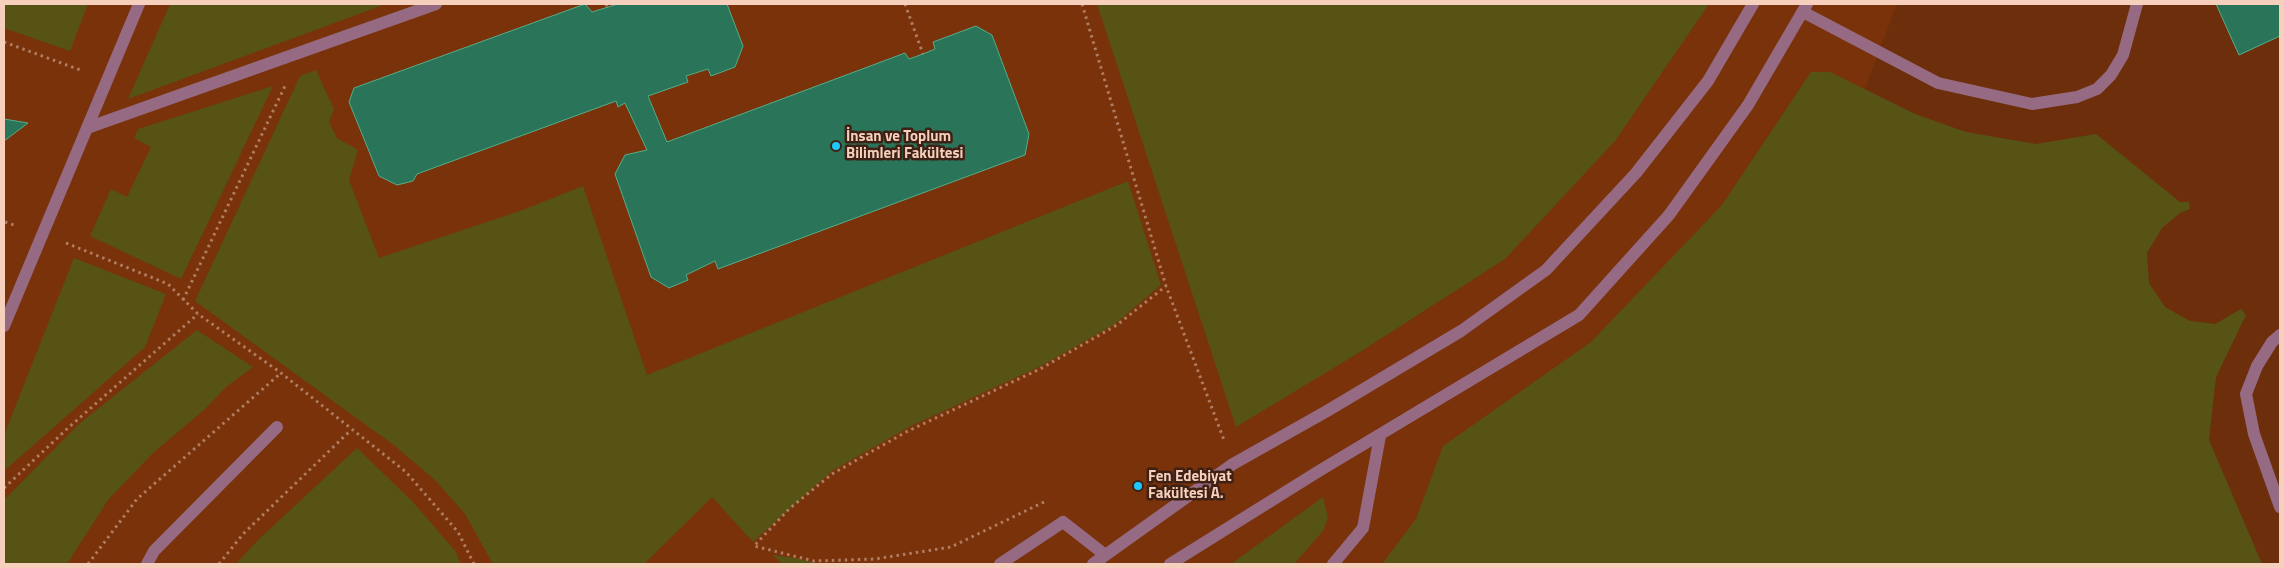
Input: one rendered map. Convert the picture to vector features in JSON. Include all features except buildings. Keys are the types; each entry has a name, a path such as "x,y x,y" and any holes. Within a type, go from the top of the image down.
{"street":[{"path":"4,326 139,4"},
{"path":"87,128 300,54 436,4"},
{"path":"1093,564 1104,554 1233,464 1327,411 1461,331 1546,270 1636,173 1708,81 1753,4"},
{"path":"1170,564 1579,315 1670,214 1748,105 1805,8 1938,83 2032,104 2076,97 2097,89 2111,75 2123,55 2137,4"},
{"path":"2280,335 2272,342 2257,366 2246,394 2254,434 2280,507"},
{"path":"147,564 154,551 277,427"},
{"path":"1333,564 1363,528 1380,436"},
{"path":"1000,564 1063,522 1104,554"}],"path":[{"path":"905,4 923,54"},
{"path":"1082,4 1166,286 1233,464"},
{"path":"4,42 107,80"},
{"path":"183,300 300,54"},
{"path":"43,234 168,284 198,314 281,373 406,472 458,532 474,564"},
{"path":"1063,522 1043,501 951,547 875,559 814,561 754,546 789,509 832,474 906,432 1040,369 1118,325 1166,286"},
{"path":"4,488 68,428 198,314"},
{"path":"88,564 137,499 281,373"},
{"path":"219,564 243,534 352,430"}],"shaded area":[{"path":"4,4 1897,4 1854,118 2177,564 4,564"},
{"path":"4,4 88,4 70,51 4,28"},
{"path":"170,4 386,4 128,99"},
{"path":"1097,4 1709,4 1615,141 1505,259 1360,352 1236,427"},
{"path":"316,70 334,109 329,122 337,138 358,150 349,180 379,258 520,211 583,186 647,375 1128,181 1161,285 1115,324 1041,366 909,427 832,471 753,542 712,497 644,564 493,564 465,514 436,481 395,446 195,301 300,76"},
{"path":"1811,72 1830,72 1915,114 1966,132 2036,144 2096,134 2180,202 2189,202 2190,209 2180,213 2162,228 2147,253 2149,283 2165,307 2190,321 2215,324 2241,309 2246,315 2216,377 2209,440 2262,564 1382,564 1416,519 1443,446 1591,342 1722,205"},
{"path":"273,86 181,279 90,236 111,189 127,197 151,147 134,138 138,129"},
{"path":"74,258 166,294 145,347 4,471 4,435"},
{"path":"197,330 253,367 226,387 206,408 153,453 108,500 67,564 4,564 4,500 80,423"},
{"path":"357,448 413,502 456,552 461,564 236,564 258,540"},
{"path":"1323,497 1328,518 1323,531 1294,564 1231,564"},
{"path":"773,555 795,558 819,564 782,564"}],"place":[{"name":"İnsan ve Toplum Bilimleri Fakültesi","path":"836,146"},
{"name":"Fen Edebiyat Fakültesi A.","path":"1138,486"}]}
